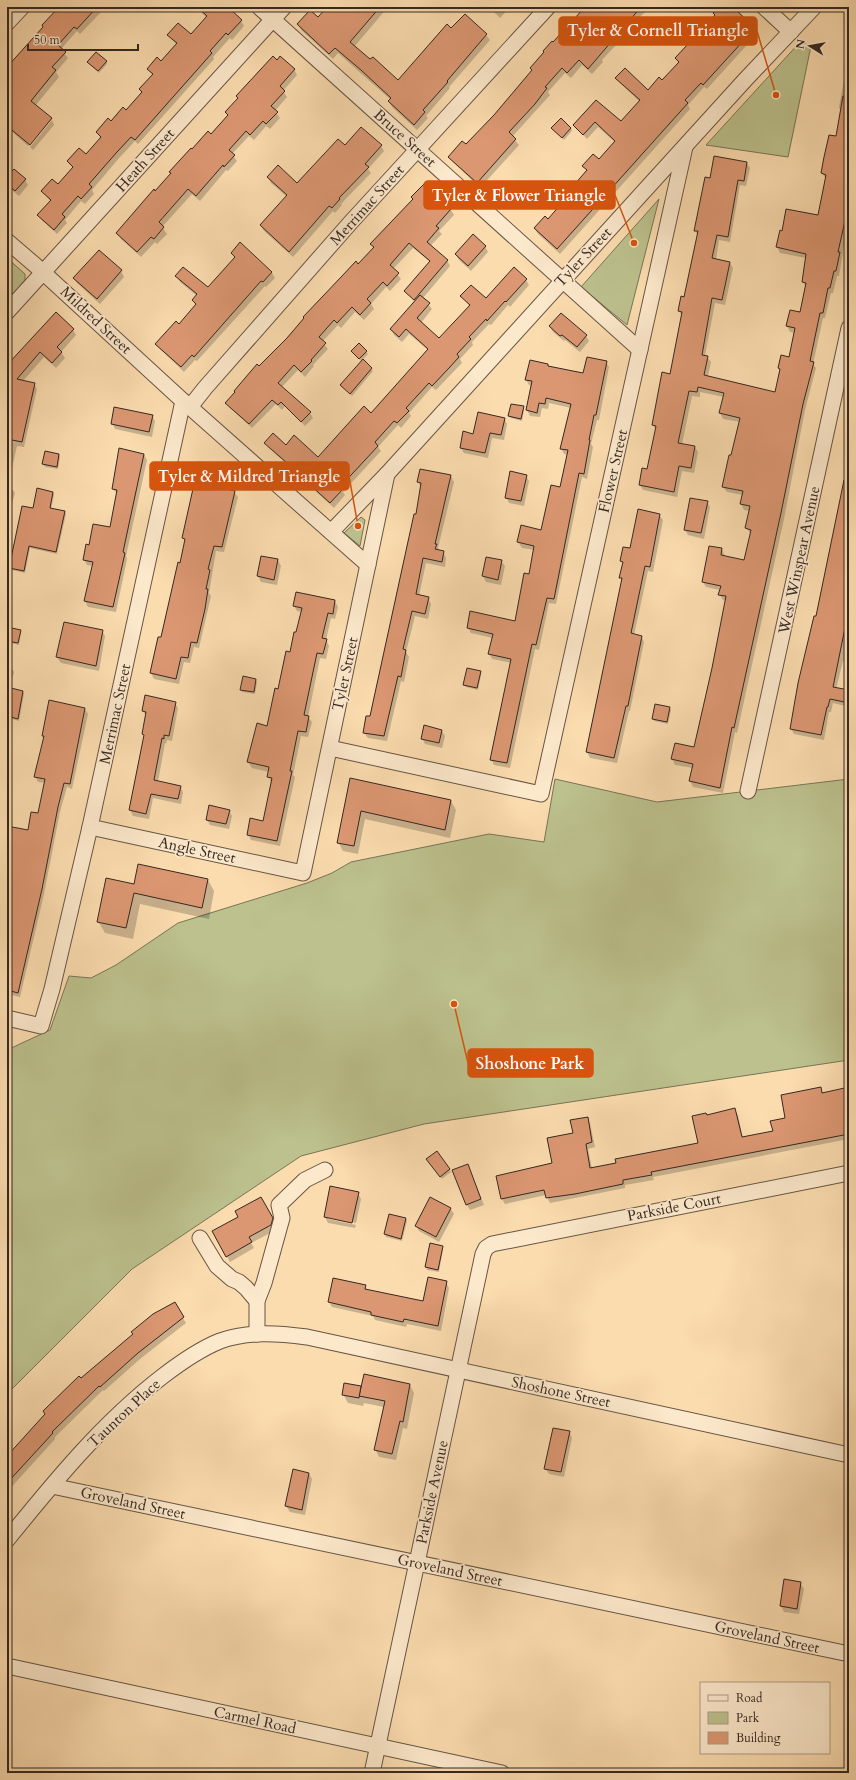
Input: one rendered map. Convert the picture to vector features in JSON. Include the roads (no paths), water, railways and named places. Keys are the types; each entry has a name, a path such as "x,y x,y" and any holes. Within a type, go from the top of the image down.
{"street":[{"name":"Bruce Street","path":"259,7 640,350"},
{"name":"Heath Street","path":"7,312 284,7"},
{"name":"Merrimac Street","path":"7,1018 41,1026 52,989 187,404 210,382 417,150 548,7"},
{"path":"764,7 790,32"},
{"name":"Tyler Street","path":"332,532 387,474 814,7"},
{"name":"Flower Street","path":"330,748 541,794 685,147"},
{"name":"Mildred Street","path":"7,241 368,565"},
{"name":"West Winspear Avenue","path":"748,791 849,328"},
{"name":"Tyler Street","path":"303,873 387,474"},
{"name":"Angle Street","path":"90,827 303,873"},
{"path":"257,1334 256,1301 264,1283 280,1230 282,1218 279,1206 305,1180 325,1170"},
{"name":"Parkside Court","path":"499,1242 849,1173"},
{"path":"200,1238 216,1266 246,1288 256,1301"},
{"name":"Parkside Avenue","path":"372,1773 483,1254 486,1248 499,1242"},
{"name":"Shoshone Street","path":"272,1333 307,1338 849,1455"},
{"name":"Taunton Place","path":"7,1540 52,1486 110,1422 142,1393 176,1367 219,1341 257,1334 272,1333"},
{"name":"Groveland Street","path":"52,1486 849,1654"},
{"name":"Carmel Road","path":"7,1666 502,1773"}],"place":[{"name":"Tyler & Cornell Triangle","path":"776,95"},
{"name":"Tyler & Flower Triangle","path":"634,243"},
{"name":"Tyler & Mildred Triangle","path":"358,526"},
{"name":"Shoshone Park","path":"454,1004"}]}
